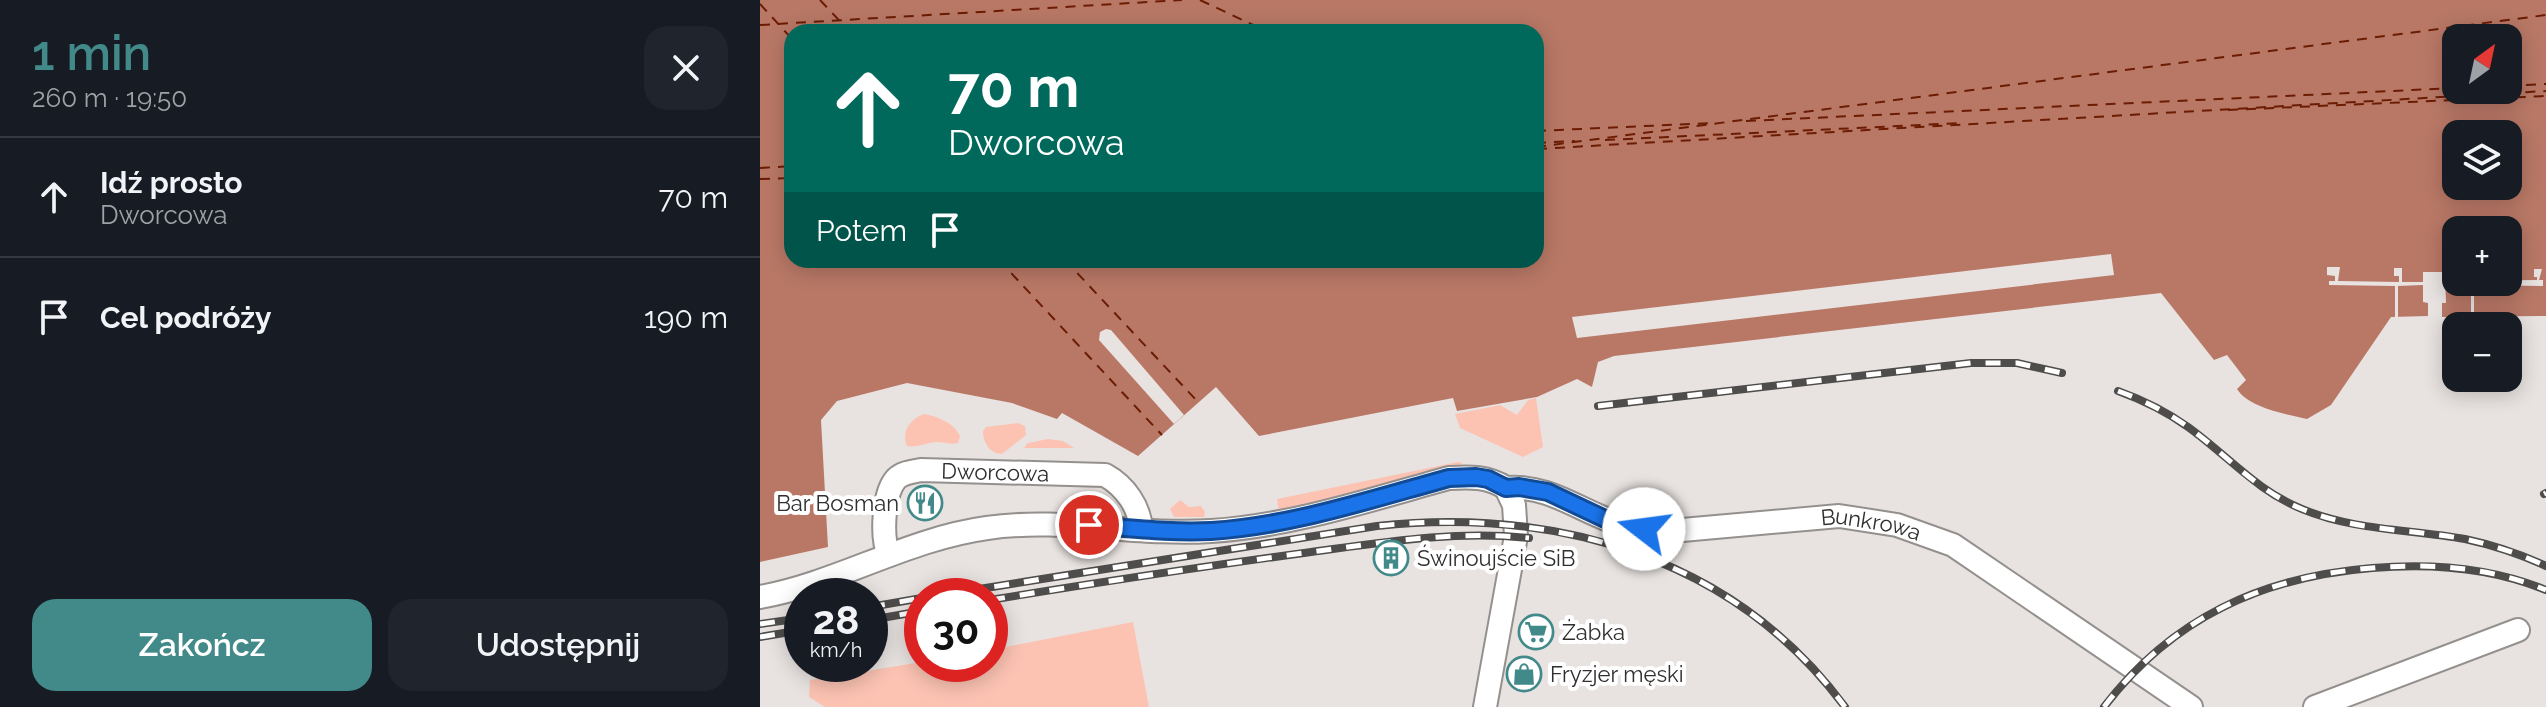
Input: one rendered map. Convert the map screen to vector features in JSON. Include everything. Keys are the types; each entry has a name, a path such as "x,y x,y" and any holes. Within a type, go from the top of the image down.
{"street":[{"name":"Dworcowa","path":"889,555 884,545 884,530 892,485 903,474 921,470 1105,475 1125,490 1140,520 1141,530"},
{"path":"760,597 818,582 948,535 986,528 1063,524 1214,531 1276,522 1449,478 1476,477 1506,488 1514,505 1516,536 1485,707"},
{"name":"Bunkrowa","path":"1506,488 1548,492 1605,519 1644,529 1671,531 1839,516 1860,517 1925,534 1969,555 2191,707"},
{"path":"2315,707 2518,630"}],"shaded area":[{"path":"760,0 2546,0 2546,316 2522,316 2522,312 2442,312 2446,296 2522,296 2522,216 2442,216 2442,272 2423,272 2423,302 2428,303 2428,316 2391,317 2331,405 2307,419 2269,409 2243,396 2237,389 2246,380 2227,355 2214,360 2161,293 1614,356 1598,362 1592,387 1577,379 1537,397 1457,411 1453,398 1259,436 1216,387 1138,456 1062,413 1057,419 1012,403 907,383 837,401 821,420 828,547 760,562"},
{"path":"1536,398 1543,447 1523,457 1460,428 1455,414 1500,405 1517,415 1528,400"},
{"path":"924,414 940,418 954,427 960,436 958,443 907,446 905,436 908,427"},
{"path":"1018,423 1025,426 1026,435 1002,454 988,447 983,435 986,427"},
{"path":"1048,439 1063,441 1074,448 1024,448 1028,443"},
{"path":"1462,463 1461,466 1279,513 1277,499"},
{"path":"1180,500 1189,507 1201,506 1204,517 1174,517 1170,509"},
{"path":"1133,622 1149,707 825,707 809,697 810,682 888,682 888,667 904,665 904,682 1008,682 1008,646"}],"pier":[{"path":"2111,254 2114,275 1577,338 1572,317"},
{"path":"2327,267 2340,267 2338,281 2399,282 2399,276 2394,276 2394,268 2402,268 2402,282 2423,282 2423,285 2398,286 2398,317 2395,317 2395,286 2329,285 2329,281 2335,281 2335,276 2327,275"},
{"path":"2534,269 2542,269 2539,280 2543,280 2543,286 2522,286 2522,280 2537,280"},
{"path":"2471,296 2474,296 2474,312 2471,312"},
{"path":"1111,330 1184,415 1174,424 1099,340 1100,332"}],"ferry route":[{"path":"820,0 842,24"},
{"path":"760,25 1182,0"},
{"path":"1200,0 1251,24"},
{"path":"760,4 784,30"},
{"path":"1544,146 2546,15"},
{"path":"2522,85 2546,84"},
{"path":"1746,121 2442,89"},
{"path":"1544,149 2546,91"},
{"path":"2228,110 2546,96"},
{"path":"1544,131 1712,123"},
{"path":"1605,140 1962,123"},
{"path":"1544,143 1575,141"},
{"path":"760,168 784,166"},
{"path":"760,179 784,178"},
{"path":"1006,268 1162,435"},
{"path":"1072,268 1198,402"}],"railway":[{"path":"1598,406 1971,363 2017,363 2062,373"},
{"path":"2118,391 2180,422 2256,483 2302,509 2362,526 2475,541 2546,566"},
{"path":"1008,584 1377,526 1444,522 1510,525 1574,535 1636,553 1695,579 1750,613 1800,655 1845,707"},
{"path":"1008,597 1388,542 1472,536 1529,538"},
{"path":"2104,707 2159,649 2190,626 2257,592 2293,581 2372,568 2417,566 2460,568 2504,576 2546,590"},
{"path":"888,604 904,601"},
{"path":"888,617 904,614"},
{"path":"760,624 784,621"},
{"path":"760,637 784,633"}],"place":[{"name":"Bar Bosman","path":"925,503"},
{"name":"Świnoujście SiB","path":"1391,558"},
{"name":"Żabka","path":"1536,632"},
{"name":"Fryzjer męski","path":"1524,674"}],"route":[{"path":"1089,525 1167,532 1238,529 1449,478 1476,477 1506,488 1548,492 1605,519 1644,529"}]}
